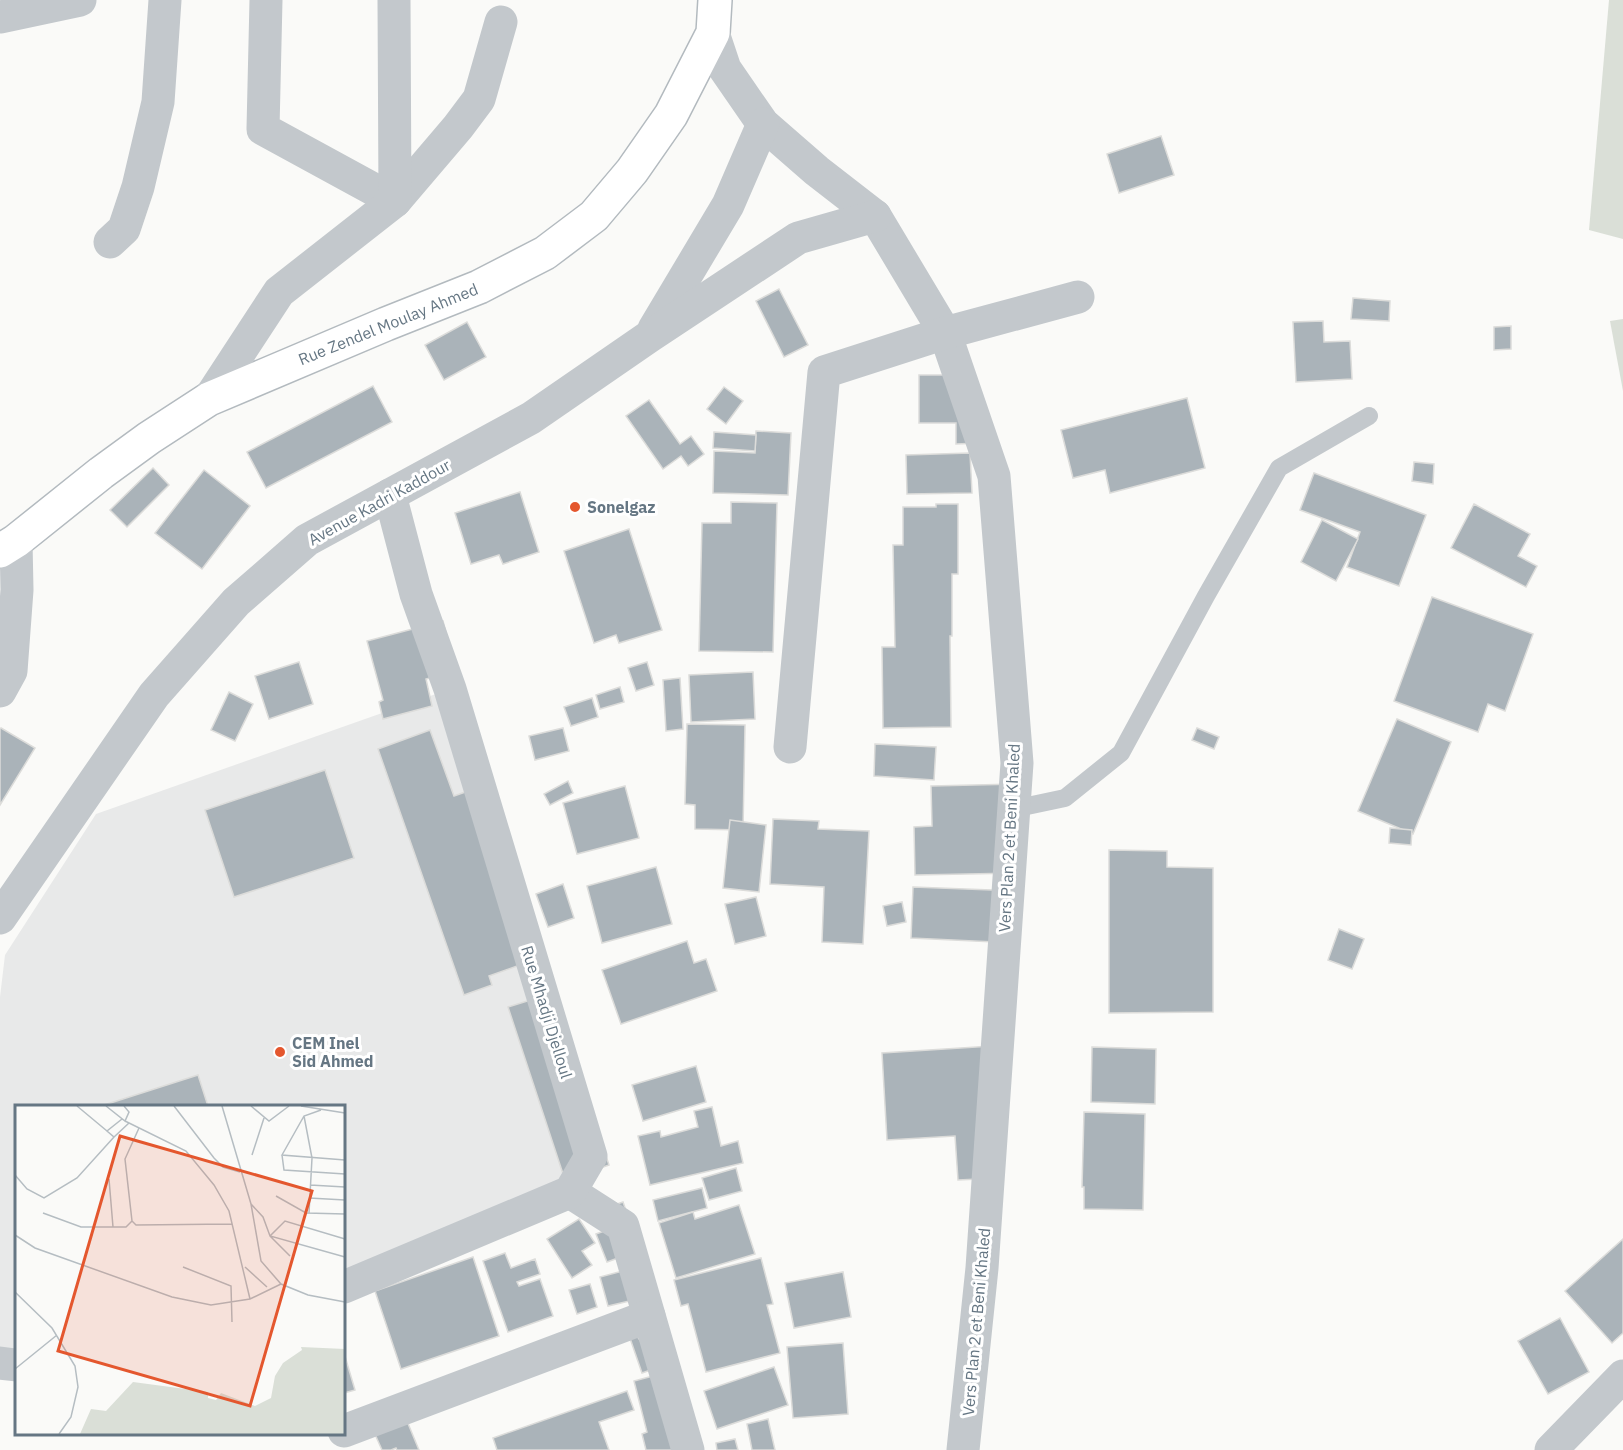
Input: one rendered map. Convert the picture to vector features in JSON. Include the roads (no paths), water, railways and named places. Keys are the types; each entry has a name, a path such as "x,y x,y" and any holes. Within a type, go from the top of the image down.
{"main road":[{"path":"713,33 715,0"},
{"name":"Rue Zendel Moulay Ahmed","path":"8,546 130,452 209,399 480,287 545,253 594,216 632,171 671,115 713,33"}],"street":[{"path":"110,242 124,229 138,188 158,102 165,0"},
{"path":"266,0 263,129 395,201"},
{"path":"394,0 395,201"},
{"path":"0,16 64,1"},
{"path":"209,399 279,292 395,201 458,127 479,99 501,22"},
{"path":"713,33 725,69 764,123 817,171 875,216"},
{"name":"Avenue Kadri Kaddour","path":"650,336 728,205 764,123"},
{"name":"Avenue Kadri Kaddour","path":"0,918 154,694 236,602 307,540 531,418 798,238 875,216"},
{"name":"Vers Plan 2 et Beni Khaled","path":"875,216 945,333 994,476 1017,763 982,1268 963,1450"},
{"path":"790,747 824,372 945,333 1078,297"},
{"name":"Rue Mhadji Djelloul","path":"390,495 416,594 450,689 591,1156 570,1192"},
{"path":"0,691 11,671 17,590 8,546"},
{"path":"345,1287 570,1192 623,1226 688,1450"},
{"path":"345,1430 649,1316"},
{"path":"0,1363 15,1365"},
{"path":"1551,1450 1623,1376"}],"lane":[{"path":"1013,809 1065,798 1121,753 1279,468 1369,416"}],"place":[{"name":"Sonelgaz","path":"575,507"},
{"name":"CEM Inel Sid Ahmed","path":"280,1052"}]}
